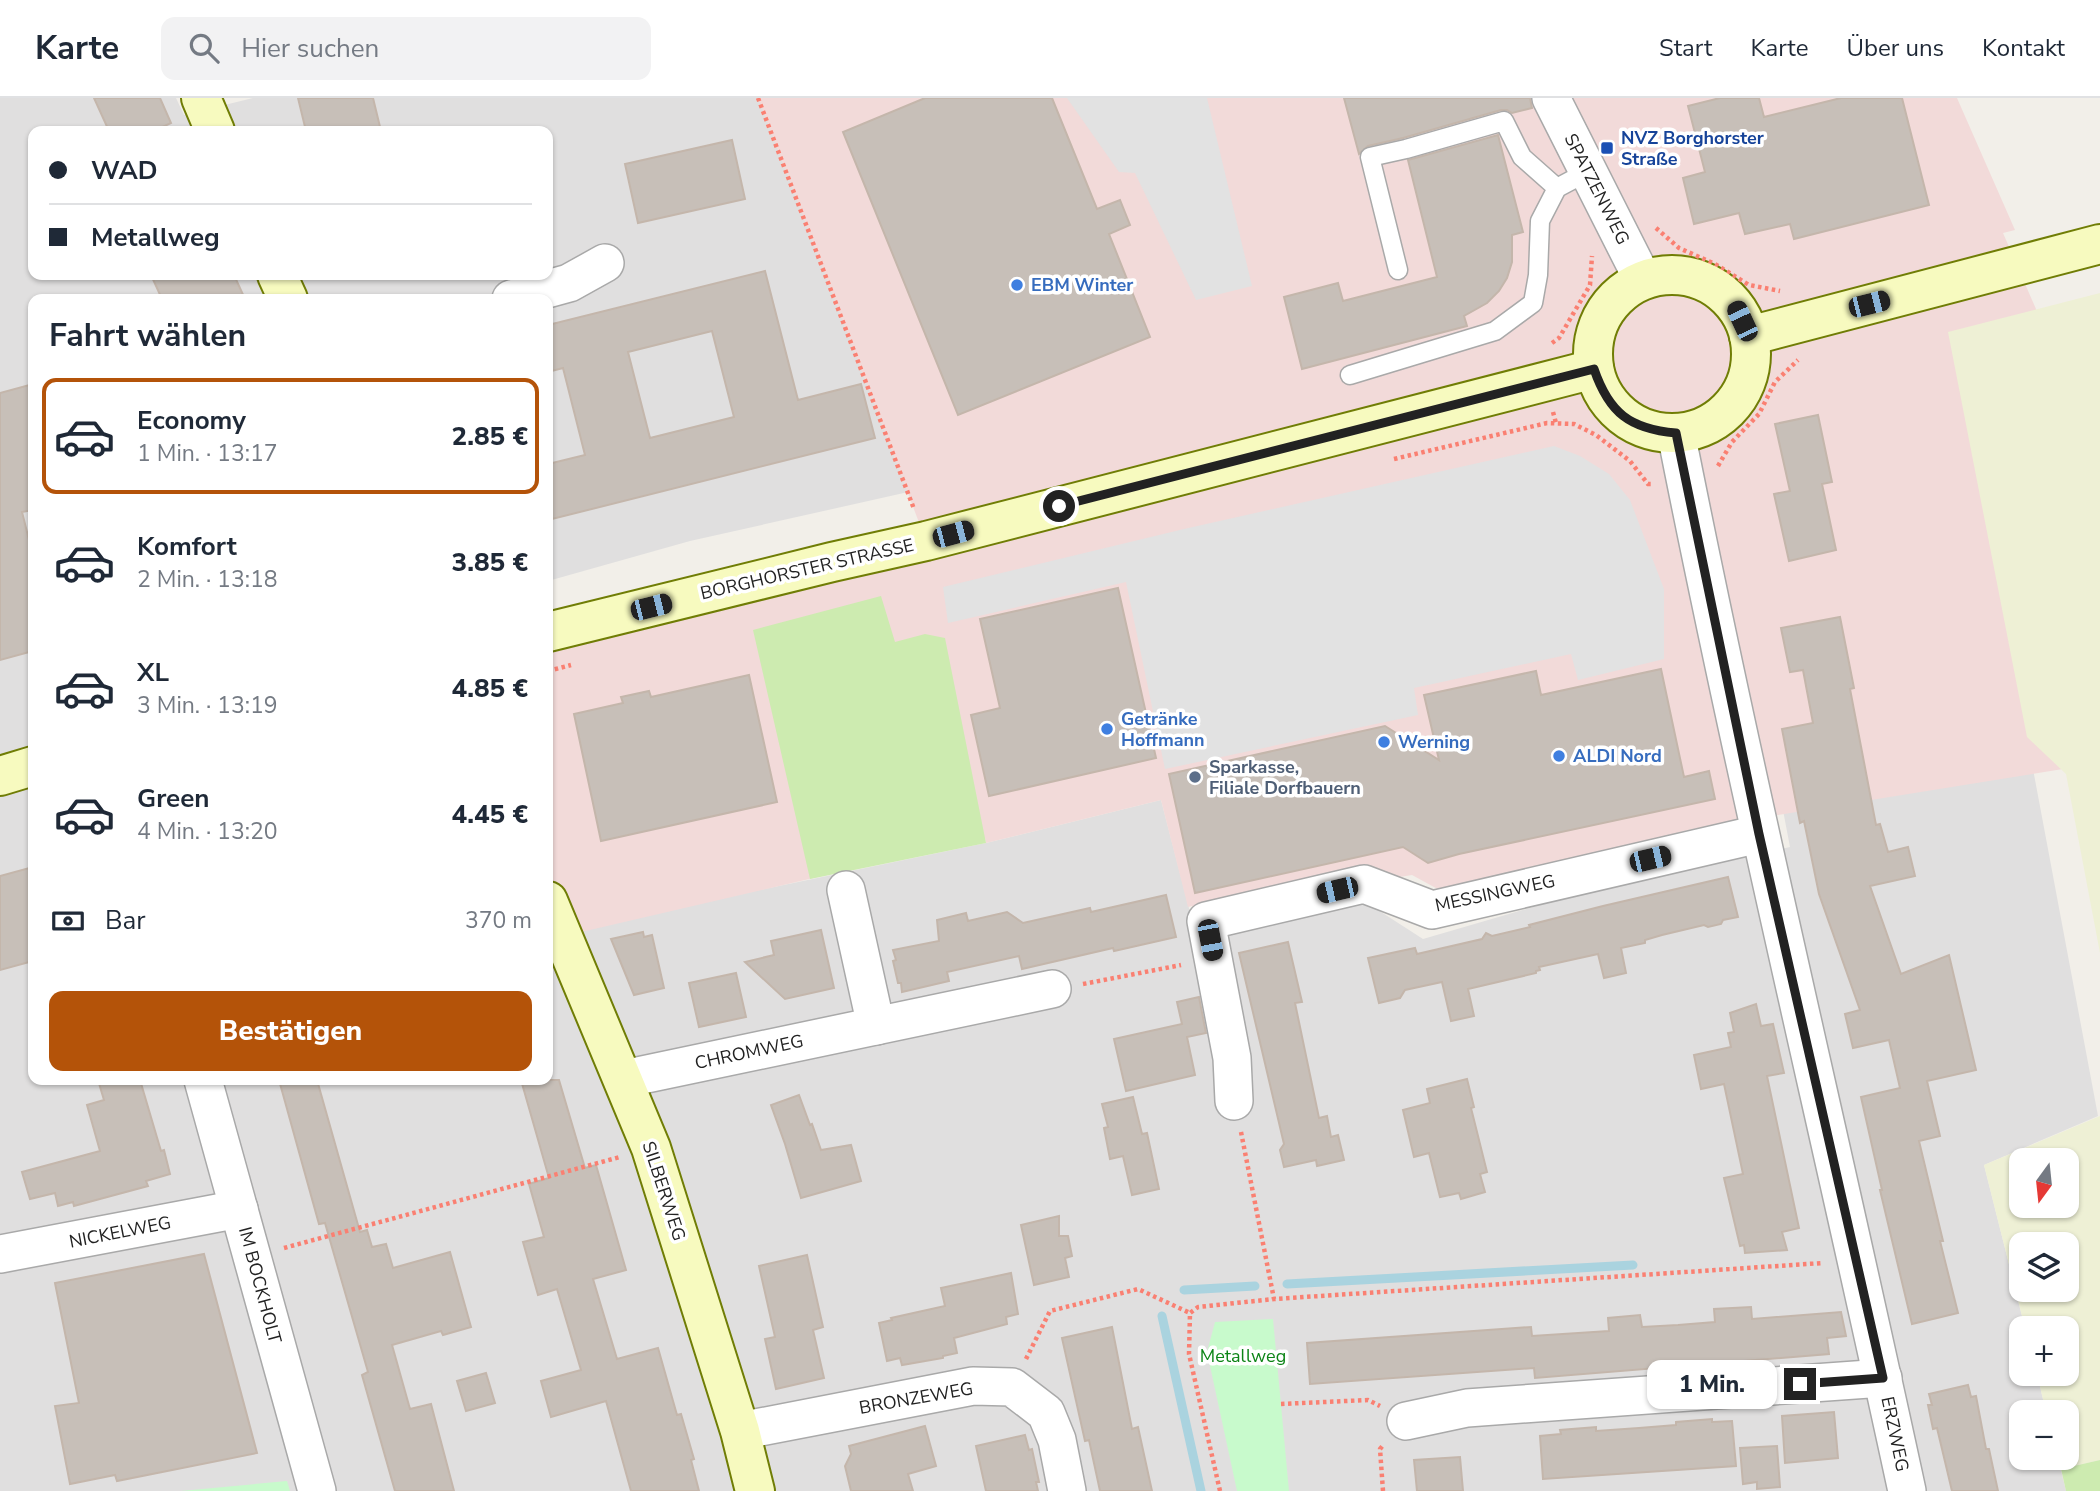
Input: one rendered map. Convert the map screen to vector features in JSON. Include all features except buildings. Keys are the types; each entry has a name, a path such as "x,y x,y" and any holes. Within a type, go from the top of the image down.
{"main road":[{"path":"201,98 213,126"},
{"path":"1749,336 2100,244"},
{"path":"1668,275 1693,277 1717,288 1735,306 1749,336 1751,353 1748,377 1737,398 1721,416 1700,428 1676,433 1654,431 1633,423 1614,409 1601,390 1594,369 1593,342 1602,316 1619,294 1643,280 1668,275"},
{"name":"BORGHORSTER STRASSE","path":"553,631 926,541 1594,369"},
{"path":"0,776 28,768"},
{"name":"SILBERWEG","path":"553,913 651,1148 740,1432 755,1491"}],"street":[{"name":"SPATZENWEG","path":"1551,98 1572,180 1623,238 1643,280"},
{"path":"529,294 569,283 605,263"},
{"name":"ERZWEG","path":"1676,433 1759,834 1907,1491"},
{"name":"MESSINGWEG","path":"1234,1101 1232,1058 1206,921 1364,884 1433,909 1759,834"},
{"path":"846,890 876,1026"},
{"name":"CHROMWEG","path":"623,1079 1052,989"},
{"name":"IM BOCKHOLT","path":"204,1085 317,1491"},
{"name":"NICKELWEG","path":"0,1254 239,1209"},
{"path":"1406,1421 1467,1408 1883,1378"},
{"name":"BRONZEWEG","path":"740,1432 973,1386 1012,1387"},
{"path":"1012,1387 1046,1413 1057,1440 1068,1491"}],"lane":[{"path":"1350,375 1495,331 1533,303 1538,275 1540,221 1572,180 1522,157 1504,121 1370,157 1398,270"}],"path":[{"path":"758,98 926,541"},
{"path":"1052,989 1213,959"},
{"path":"1234,1101 1273,1299"},
{"path":"253,1256 651,1148"},
{"path":"1190,1313 1198,1307 1273,1299 1857,1261"},
{"path":"1012,1387 1050,1311 1138,1289 1190,1313"},
{"path":"1190,1313 1189,1354 1220,1491"},
{"path":"1281,1404 1368,1400 1406,1421 1380,1449 1383,1491"}],"shaded area":[{"path":"0,98 176,98 184,115 253,98 780,98 935,486 690,541 553,580 553,294 28,294 28,1085 553,1085 553,933 986,843 1161,800 1197,939 1364,901 1423,939 1554,901 1790,847 1747,621 2027,737 2098,1116 2024,1148 2009,1148 2009,1154 1984,1165 2009,1264 2009,1302 2018,1302 2022,1316 2009,1316 2009,1386 2040,1386 2043,1400 2009,1400 2009,1470 2061,1470 2066,1491 0,1491"},
{"path":"758,98 1957,98 2015,230 2003,233 2036,309 2100,763 1692,829 1445,893 1412,875 1193,910 1192,906 1188,907 1161,800 986,843 985,838 564,936 553,912 553,632 926,541"},
{"path":"1067,98 1207,98 1252,286 1196,300 1135,173 1119,172"},
{"path":"1554,446 1580,456 1609,474 1630,500 1664,589 1664,659 1578,680 1571,654 1414,688 1418,715 1165,769 1126,582 948,623 943,587 1184,529"}],"green space":[{"path":"2100,293 2100,953 2066,774 2027,737 1948,332"},
{"path":"881,596 895,642 925,634 945,638 986,843 810,879 753,630"},
{"path":"2100,1116 2100,1460 2079,1465 2079,1400 2043,1400 2040,1386 2079,1386 2079,1316 2022,1316 2018,1302 2079,1302 2079,1232 2009,1232 2009,1264 1984,1165 2009,1154 2009,1218 2079,1218 2079,1148 2024,1148"},
{"name":"Metallweg","path":"1273,1319 1289,1491 1237,1491 1207,1352 1215,1322"},
{"path":"2100,1460 2100,1491 2066,1491 2061,1470 2079,1470 2079,1465"},
{"path":"287,1481 290,1491 181,1491"}],"waterway":[{"path":"1287,1284 1633,1265"},
{"path":"1184,1290 1255,1286"},
{"path":"1162,1316 1201,1491"}],"place":[{"name":"NVZ Borghorster Straße","path":"1607,148"},
{"name":"EBM Winter","path":"1017,285"},
{"name":"Getränke Hoffmann","path":"1107,729"},
{"name":"Werning","path":"1384,742"},
{"name":"ALDI Nord","path":"1559,756"},
{"name":"Sparkasse, Filiale Dorfbauern","path":"1195,777"}],"route":[{"path":"1059,506 1594,369 1601,390 1614,409 1633,423 1654,431 1676,433 1759,834 1883,1378 1800,1384"}]}
